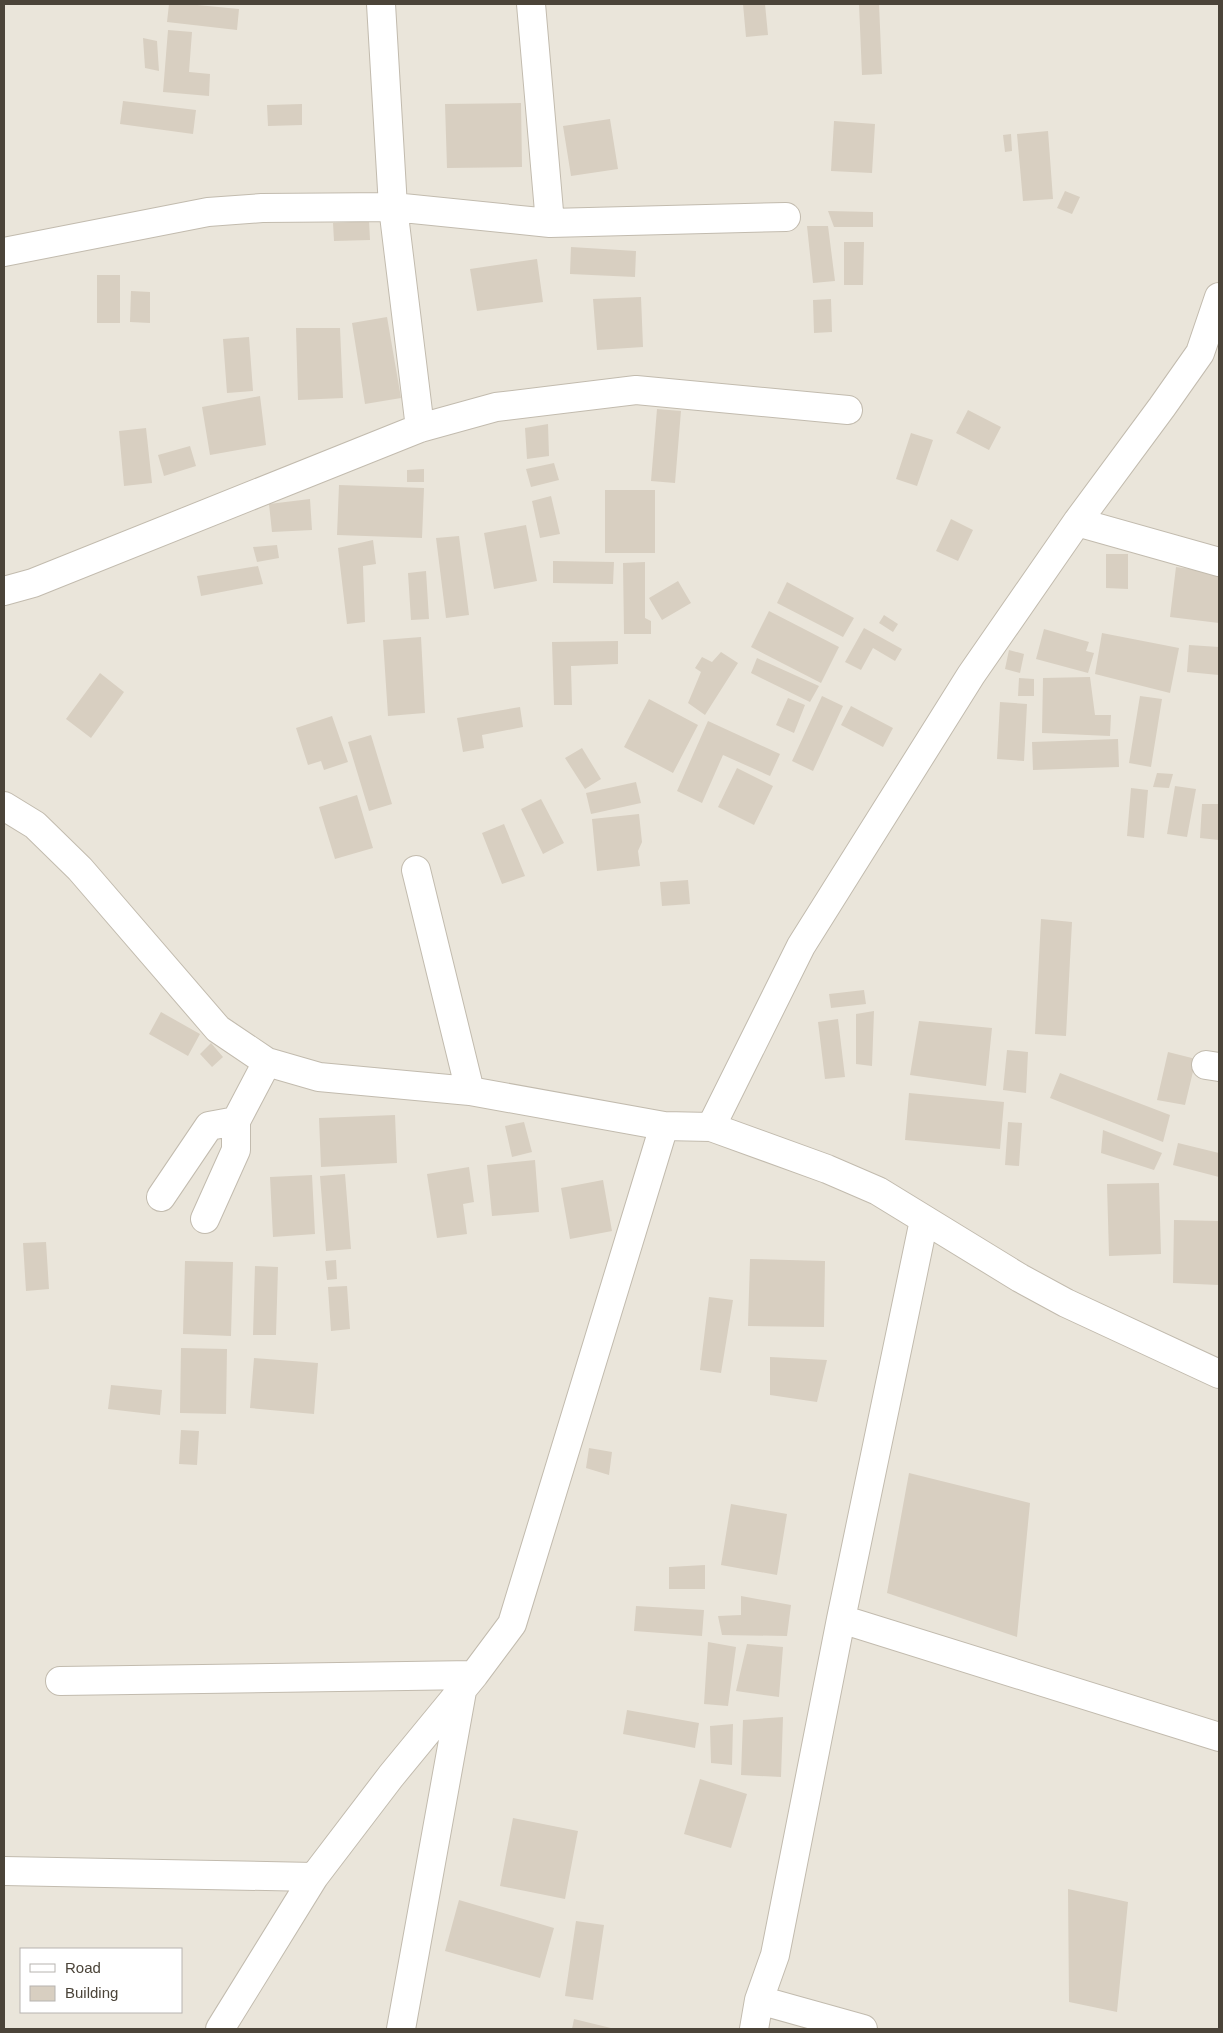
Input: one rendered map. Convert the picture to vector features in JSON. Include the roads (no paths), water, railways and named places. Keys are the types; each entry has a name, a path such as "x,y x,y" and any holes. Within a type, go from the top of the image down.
{"street":[{"path":"381,4 393,207 420,428"},
{"path":"530,4 550,223"},
{"path":"4,252 208,212 262,208 393,207 550,223 786,217"},
{"path":"710,1127 801,946 971,675 1077,522 1162,408 1210,357 1219,297"},
{"path":"4,591 33,584 420,428 496,407 636,390 848,410"},
{"path":"1077,522 1219,562"},
{"path":"4,806 35,825 80,869 218,1029 268,1062 319,1077 470,1091 664,1126 710,1127 828,1169 878,1191 1066,1303 1219,1374"},
{"path":"416,870 470,1091"},
{"path":"205,1219 236,1150 236,1121 268,1062"},
{"path":"160,1198 208,1126 236,1121"},
{"path":"220,2029 314,1878 391,1776 468,1683 512,1624 664,1126"},
{"path":"754,2029 759,2000 775,1955 841,1619 924,1220"},
{"path":"841,1619 1219,1737"},
{"path":"60,1680 468,1683"},
{"path":"401,2029 468,1683"},
{"path":"4,1871 314,1878"},
{"path":"759,2000 863,2029"}]}
